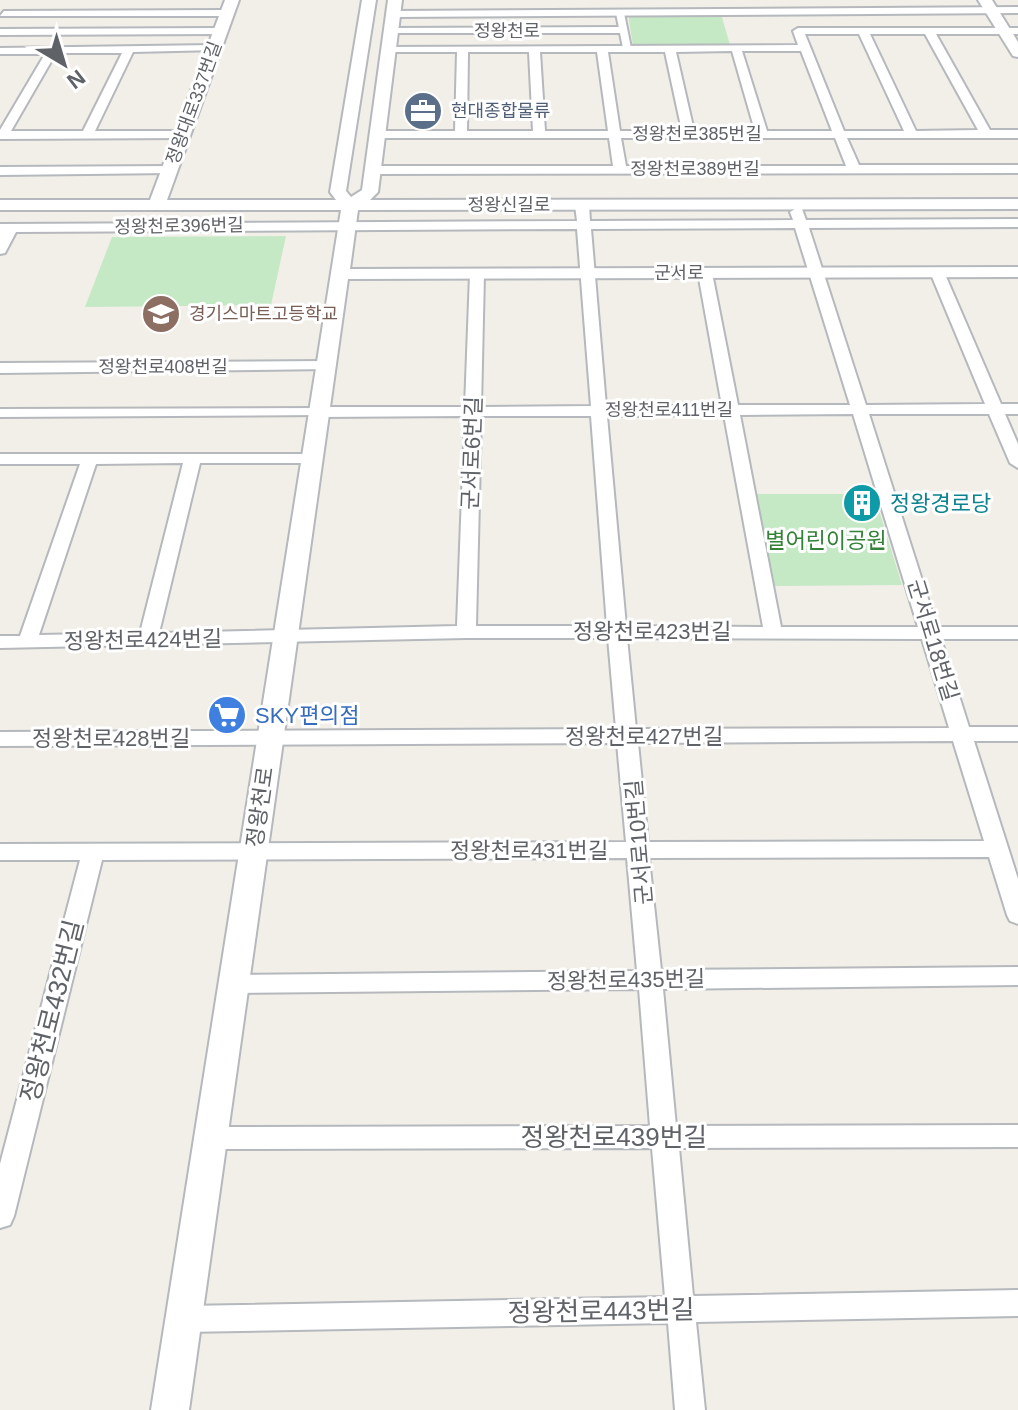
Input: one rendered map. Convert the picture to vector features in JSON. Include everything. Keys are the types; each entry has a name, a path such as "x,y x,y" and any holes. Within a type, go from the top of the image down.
{"street":[{"path":"2,17 13,0"},
{"path":"75,14 83,0"},
{"path":"147,14 154,0"},
{"name":"정왕천로","path":"170,1410 351,203 369,0"},
{"path":"464,0 464,13"},
{"path":"531,0 532,13"},
{"path":"595,0 597,13"},
{"path":"394,7 464,13 620,13 661,6 988,5 1018,10"},
{"path":"988,5 1011,31 1018,53"},
{"path":"2,17 147,14 229,6"},
{"name":"정왕대로337번길","path":"159,199 229,6"},
{"path":"787,6 854,169"},
{"name":"정왕천로","path":"351,203 372,170 394,7"},
{"path":"620,13 627,48"},
{"name":"정왕천로","path":"391,31 622,30"},
{"path":"0,32 220,31"},
{"path":"798,31 1011,31"},
{"path":"863,31 912,134"},
{"path":"929,31 986,134"},
{"path":"0,51 214,48"},
{"path":"534,48 539,134"},
{"path":"602,48 620,169"},
{"path":"670,48 689,134"},
{"path":"736,48 762,134"},
{"path":"389,49 804,48"},
{"path":"87,135 129,49"},
{"path":"461,135 463,49"},
{"path":"2,135 53,50"},
{"name":"정왕천로385번길","path":"377,135 1018,134"},
{"path":"2,135 182,135"},
{"name":"정왕천로389번길","path":"372,170 1018,169"},
{"path":"0,171 170,170"},
{"name":"정왕신길로","path":"0,192 351,203 1018,204"},
{"name":"정왕신길로","path":"351,203 1018,192"},
{"name":"정왕신길로","path":"0,205 159,199"},
{"name":"정왕천로396번길","path":"0,250 6,228 351,203 583,224 1018,223"},
{"name":"군서로10번길","path":"582,205 617,631 630,736 690,1410"},
{"name":"군서로18번길","path":"796,205 799,223 818,273 1018,915"},
{"path":"937,272 1018,463"},
{"name":"군서로","path":"340,274 1018,272"},
{"path":"705,273 773,632"},
{"name":"군서로6번길","path":"466,632 477,274"},
{"name":"정왕천로408번길","path":"0,368 326,366"},
{"name":"정왕천로411번길","path":"319,412 1018,409"},
{"path":"0,428 3,413 319,412"},
{"path":"27,642 90,458"},
{"path":"147,641 193,458"},
{"path":"0,459 312,458"},
{"name":"정왕천로423번길","path":"286,635 617,631 1018,633"},
{"name":"정왕천로424번길","path":"0,642 147,641 286,635"},
{"name":"정왕천로427번길","path":"270,738 1018,734"},
{"name":"정왕천로428번길","path":"0,739 270,738"},
{"name":"정왕천로431번길","path":"253,851 997,849"},
{"path":"0,852 253,851"},
{"name":"정왕천로432번길","path":"0,1216 93,852"},
{"name":"정왕천로435번길","path":"234,984 1018,976"},
{"name":"정왕천로439번길","path":"210,1138 1018,1136"},
{"name":"정왕천로443번길","path":"184,1319 1018,1303"}],"green space":[{"path":"628,14 721,14 730,45 633,46"},
{"path":"286,236 271,305 85,307 112,237"},
{"name":"별어린이공원","path":"755,494 874,494 902,585 774,586"}],"place":[{"name":"현대종합물류","path":"423,111"},
{"name":"경기스마트고등학교","path":"161,314"},
{"name":"정왕경로당","path":"862,503"},
{"name":"SKY편의점","path":"227,715"}]}
